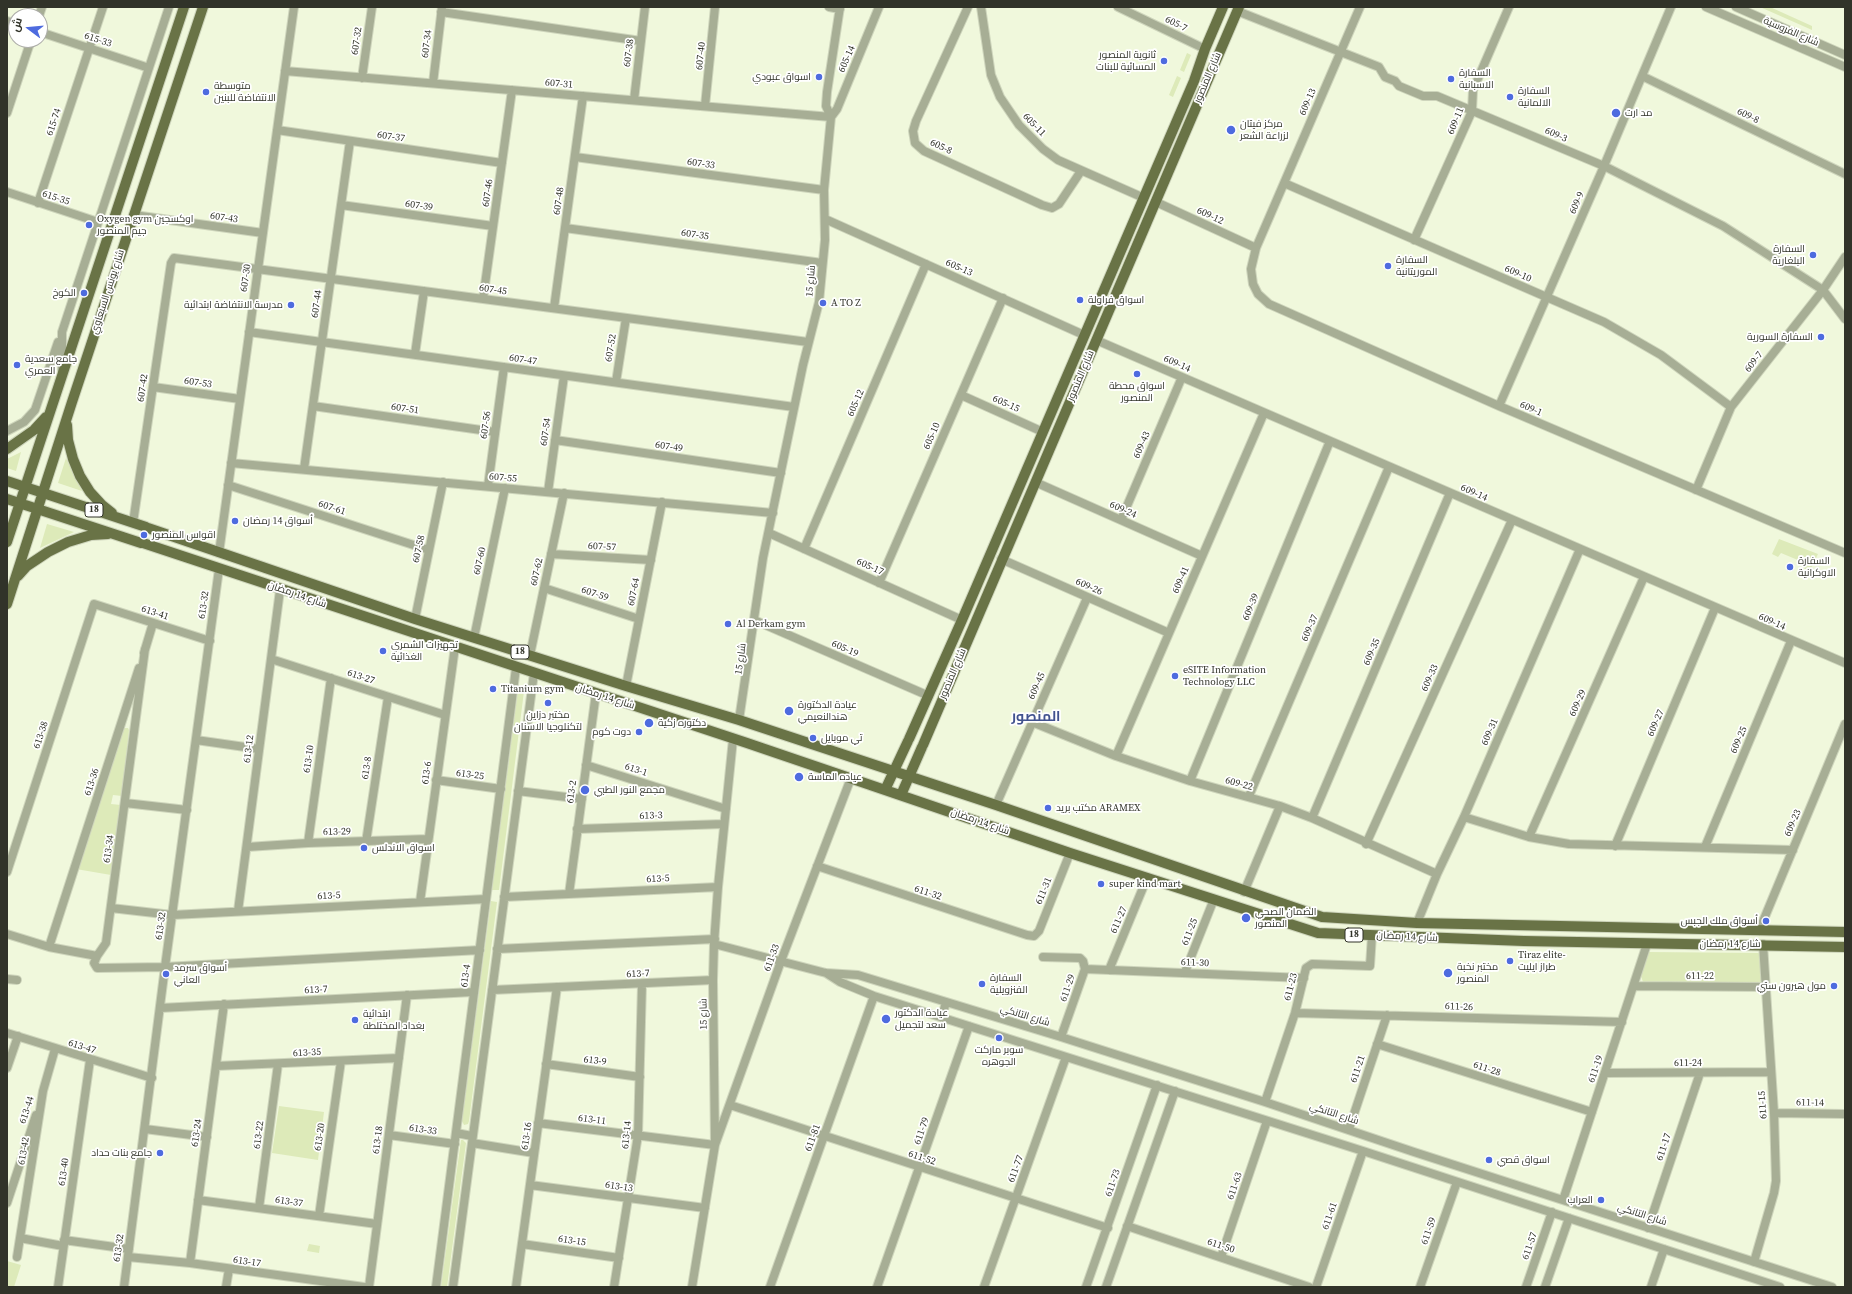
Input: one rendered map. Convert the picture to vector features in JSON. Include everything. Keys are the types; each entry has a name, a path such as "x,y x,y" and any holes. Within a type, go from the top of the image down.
{"main road":[{"name":"شارع يونس السبعاوي","path":"7,542 184,7"},
{"name":"شارع يونس السبعاوي","path":"7,604 42,493 203,7"},
{"name":"شارع المنصور","path":"885,790 929,696 962,620 1194,81 1205,49 1223,7"},
{"name":"شارع المنصور","path":"901,795 1238,9"},
{"path":"7,448 34,430 49,414"},
{"path":"66,420 72,459 80,476 90,492 102,505 118,517"},
{"name":"شارع 14 رمضان","path":"7,481 118,517 415,619 741,721 996,805 1244,892 1322,917 1418,923 1845,932"},
{"name":"شارع 14 رمضان","path":"7,499 516,668 596,693 1070,853 1318,933 1418,938 1647,944 1762,944 1845,947"},
{"path":"14,583 27,566 48,552 68,542 91,536 113,534"}],"street":[{"name":"615-74","path":"38,203 103,7"},
{"path":"7,431 24,422 34,410 62,332 169,7"},
{"name":"607-30","path":"219,552 294,7"},
{"name":"607-32","path":"362,78 372,7"},
{"name":"607-38","path":"634,100 645,7"},
{"name":"607-40","path":"705,106 716,7"},
{"path":"829,7 840,8"},
{"name":"605-14","path":"831,117 837,109 880,7"},
{"name":"605-8","path":"968,7 916,121 913,131 915,143 922,150 1052,208 1059,204 1082,171"},
{"name":"605-11","path":"981,7 991,75 995,87 1009,112 1019,125 1058,160 1144,198"},
{"name":"605-7","path":"1118,7 1205,49"},
{"name":"609-13","path":"1256,248 1360,7"},
{"name":"609-11","path":"1414,240 1472,111 1473,90 1509,7"},
{"name":"609-9","path":"1499,406 1604,166 1671,7"},
{"name":"شارع الفروسية","path":"1706,7 1845,67"},
{"name":"شارع الفروسية","path":"1736,7 1845,55"},
{"name":"شارع 15","path":"741,721 755,621 766,558 765,552 808,342 819,302 825,219 824,190 831,117 826,106 827,92 840,8"},
{"path":"442,9 641,41"},
{"name":"607-34","path":"433,84 442,9"},
{"name":"609-3","path":"1238,9 1379,67 1385,77 1395,81 1399,86 1423,96 1437,96 1604,166 1723,226 1823,290 1845,319"},
{"name":"615-33","path":"48,35 149,68"},
{"path":"1818,55 1823,45"},
{"path":"7,113 28,48"},
{"name":"607-31","path":"285,71 831,117"},
{"name":"609-8","path":"1642,76 1845,174"},
{"name":"607-46","path":"484,299 512,90"},
{"name":"607-48","path":"554,308 583,96"},
{"name":"607-37","path":"277,130 502,163"},
{"name":"607-44","path":"304,469 350,141"},
{"name":"607-33","path":"575,157 824,190"},
{"name":"609-10","path":"1284,183 1604,322 1661,355 1731,407"},
{"path":"7,202 8,193"},
{"name":"615-35","path":"8,193 98,222"},
{"name":"609-12","path":"1156,202 1256,248"},
{"name":"607-39","path":"341,205 493,226"},
{"name":"607-43","path":"134,215 263,233"},
{"name":"605-13","path":"825,219 1084,335"},
{"name":"607-35","path":"565,228 822,263"},
{"name":"609-1","path":"1256,248 1250,269 1253,284 1258,294 1269,304 1499,406 1845,553"},
{"name":"609-7","path":"1696,490 1731,407 1823,290 1845,257"},
{"name":"607-45","path":"176,258 808,342"},
{"name":"607-42","path":"134,523 171,260 176,258"},
{"name":"605-12","path":"804,549 926,264"},
{"path":"414,354 424,291"},
{"name":"605-10","path":"879,583 1003,298"},
{"name":"607-52","path":"616,382 626,318"},
{"path":"61,378 62,332"},
{"name":"607-47","path":"249,332 794,407"},
{"name":"609-14","path":"1096,340 1644,578 1845,663"},
{"name":"607-56","path":"488,486 504,367"},
{"name":"607-54","path":"548,492 564,376"},
{"name":"609-43","path":"1121,520 1182,377"},
{"name":"607-53","path":"153,387 240,399"},
{"name":"605-15","path":"960,395 1043,432"},
{"name":"607-51","path":"313,406 495,432"},
{"name":"609-41","path":"1116,756 1264,412"},
{"name":"607-49","path":"555,440 781,473"},
{"name":"609-39","path":"1190,781 1330,441"},
{"name":"607-55","path":"231,463 773,513"},
{"name":"609-37","path":"1249,796 1389,467"},
{"name":"607-58","path":"415,619 443,482"},
{"name":"609-24","path":"1035,482 1202,556"},
{"name":"607-61","path":"228,485 429,550"},
{"name":"607-60","path":"474,638 505,488"},
{"name":"607-62","path":"530,655 564,493"},
{"name":"609-35","path":"1312,818 1450,493"},
{"name":"607-64","path":"626,686 662,502"},
{"name":"609-33","path":"1366,844 1512,520"},
{"name":"605-17","path":"769,533 962,620"},
{"name":"609-31","path":"1418,923 1437,874 1464,817 1580,549"},
{"name":"607-57","path":"551,554 651,560"},
{"name":"609-26","path":"1001,559 1169,633"},
{"name":"613-32","path":"124,1287 152,1078 165,967 220,569"},
{"name":"609-29","path":"1529,837 1644,578"},
{"name":"607-59","path":"544,588 639,619"},
{"name":"613-12","path":"238,911 280,590"},
{"name":"609-45","path":"996,805 1087,598"},
{"name":"613-41","path":"94,604 210,641"},
{"name":"613-38","path":"7,872 94,604"},
{"name":"609-27","path":"1614,846 1715,608"},
{"name":"605-19","path":"755,621 929,696"},
{"name":"613-36","path":"48,947 153,623"},
{"name":"609-25","path":"1705,847 1791,641"},
{"name":"613-6","path":"420,902 455,647"},
{"name":"613-34","path":"97,956 106,944 145,649"},
{"name":"613-27","path":"271,659 445,715"},
{"name":"613-4","path":"436,1287 516,668"},
{"path":"453,1287 534,673"},
{"name":"613-10","path":"308,843 331,678"},
{"name":"613-2","path":"569,894 596,693"},
{"name":"613-8","path":"366,842 388,697"},
{"name":"609-22","path":"1032,722 1116,756 1190,781 1249,796 1312,818 1366,844 1437,874"},
{"name":"609-23","path":"1759,931 1845,724"},
{"name":"شارع 15","path":"692,1287 715,1145 714,941 733,739"},
{"path":"196,740 259,750"},
{"name":"613-1","path":"586,765 726,809"},
{"name":"611-33","path":"715,1145 781,961 851,778"},
{"name":"613-25","path":"436,780 501,789"},
{"path":"518,791 582,799"},
{"path":"125,803 187,810"},
{"path":"1244,892 1280,806"},
{"path":"1464,817 1529,837 1569,844 1793,850"},
{"name":"613-3","path":"577,829 724,824"},
{"name":"613-29","path":"247,847 308,843 428,839"},
{"name":"611-31","path":"1034,936 1039,931 1070,853"},
{"name":"611-32","path":"817,866 1027,936 1034,936"},
{"name":"611-27","path":"1109,970 1147,878"},
{"name":"613-5","path":"504,897 718,887"},
{"name":"613-5","path":"111,908 172,916 238,911 486,899"},
{"name":"611-25","path":"1185,972 1214,899"},
{"path":"7,934 48,947 97,956 94,963 97,968 165,967 480,950"},
{"name":"611-23","path":"1266,1102 1295,1013 1306,968 1312,964 1370,966 1372,935"},
{"name":"شارع التانكي","path":"497,949 714,941 826,973 858,975 1266,1102 1414,1152 1754,1262 1815,1284 1832,1287"},
{"name":"611-19","path":"1563,1200 1647,944"},
{"name":"611-15","path":"1754,1262 1774,1193 1776,1181 1774,1113 1762,944"},
{"name":"611-29","path":"1043,956 1080,958 1083,961 1085,969 1061,1037"},
{"name":"611-30","path":"1085,969 1304,978"},
{"name":"شارع التانكي","path":"826,973 840,982 874,996 1158,1085 1552,1212 1759,1284 1780,1287"},
{"path":"7,980 17,980"},
{"name":"613-7","path":"492,990 713,980"},
{"name":"613-14","path":"614,1287 638,1135 642,984"},
{"name":"611-22","path":"1634,986 1766,987"},
{"name":"613-16","path":"516,1287 557,987"},
{"name":"613-7","path":"160,1008 473,992"},
{"name":"613-18","path":"369,1287 407,995"},
{"name":"611-81","path":"770,1287 825,1137 874,996"},
{"path":"942,1017 946,1002"},
{"name":"613-24","path":"190,1264 224,1004"},
{"name":"611-26","path":"1295,1013 1622,1022"},
{"name":"611-21","path":"1349,1129 1387,1015"},
{"name":"611-79","path":"877,1287 969,1026"},
{"name":"613-47","path":"7,1033 152,1078"},
{"path":"7,1068 18,1036"},
{"name":"611-28","path":"1377,1044 1592,1112"},
{"name":"613-42","path":"17,1257 43,1091 55,1049"},
{"name":"611-77","path":"984,1287 1066,1057"},
{"name":"613-35","path":"216,1066 398,1058"},
{"name":"613-40","path":"58,1287 90,1060"},
{"name":"613-20","path":"319,1216 341,1061"},
{"name":"613-22","path":"259,1208 278,1064"},
{"name":"613-9","path":"546,1064 640,1076"},
{"name":"611-17","path":"1648,1228 1700,1072"},
{"name":"611-24","path":"1605,1073 1771,1072"},
{"name":"611-73","path":"1086,1287 1158,1085"},
{"name":"613-44","path":"7,1203 43,1091"},
{"path":"1106,1287 1175,1091"},
{"name":"611-52","path":"730,1105 1108,1228"},
{"name":"611-14","path":"1774,1113 1845,1114"},
{"name":"611-63","path":"1221,1257 1267,1121"},
{"name":"613-11","path":"538,1123 715,1145"},
{"path":"145,1129 207,1137"},
{"path":"456,1133 472,1140 534,1153"},
{"name":"613-33","path":"389,1135 454,1144"},
{"name":"611-61","path":"1316,1287 1363,1151"},
{"path":"1409,1166 1414,1152"},
{"name":"611-59","path":"1420,1287 1457,1182"},
{"name":"613-13","path":"530,1185 705,1208"},
{"name":"613-37","path":"198,1200 377,1224"},
{"name":"611-57","path":"1526,1287 1552,1212"},
{"path":"1598,1227 1602,1212"},
{"path":"1545,1287 1569,1218"},
{"name":"611-50","path":"1127,1226 1309,1287"},
{"name":"613-17","path":"20,1238 64,1243 190,1264 364,1287"},
{"name":"613-15","path":"522,1244 619,1258"},
{"path":"1651,1287 1664,1250"},
{"path":"226,1287 229,1269"}],"green space":[{"path":"1760,7 1770,7 1812,26 1812,30"},
{"path":"1187,53 1191,55 1184,72 1180,70"},
{"path":"1177,76 1181,78 1173,97 1169,95"},
{"path":"21,452 16,471 7,468 7,459"},
{"path":"66,458 82,491 58,483"},
{"path":"47,524 74,532 40,548"},
{"path":"1779,539 1818,554 1810,571 1803,568 1805,563 1781,553 1778,557 1772,554"},
{"path":"520,688 524,689 524,691 499,890 492,890 518,690"},
{"path":"124,728 128,728 129,730 122,796 113,795 111,804 121,805 111,875 76,869"},
{"path":"491,901 497,902 469,1121 468,1124 464,1125 462,1121"},
{"path":"1649,952 1758,953 1761,954 1762,981 1643,982 1641,976"},
{"path":"279,1106 324,1112 318,1160 272,1153"},
{"path":"461,1140 466,1143 447,1287 441,1287"},
{"path":"309,1244 320,1246 319,1253 307,1251"},
{"path":"7,1261 21,1265 14,1287 7,1287"}],"place":[{"name":"ثانوية المنصور المسائية للبنات","path":"1164,61"},
{"name":"اسواق عبودي","path":"819,77"},
{"name":"السفارة الاسبانية","path":"1451,79"},
{"name":"متوسطة الانتفاضة للبنين","path":"206,92"},
{"name":"السفارة الالمانية","path":"1510,97"},
{"name":"مد ارت","path":"1616,113"},
{"name":"مركز فيتان لزراعة الشعر","path":"1231,130"},
{"name":"Oxygen gym اوكسجين جيم المنصور","path":"89,225"},
{"name":"السفارة البلغارية","path":"1813,255"},
{"name":"السفارة الموريتانية","path":"1388,266"},
{"name":"الكوخ","path":"84,293"},
{"name":"اسواق فراولة","path":"1080,300"},
{"name":"A TO Z","path":"823,303"},
{"name":"مدرسة الانتفاضة ابتدائية","path":"291,305"},
{"name":"السفارة السورية","path":"1821,337"},
{"name":"جامع سعدية العمري","path":"17,365"},
{"name":"اسواق محطة المنصور","path":"1137,374"},
{"name":"أسواق 14 رمضان","path":"235,521"},
{"name":"اقواس المنصور","path":"144,535"},
{"name":"السفارة الاوكرانية","path":"1790,567"},
{"name":"Al Derkam gym","path":"728,624"},
{"name":"تجهيزات الشمري الغذائية","path":"383,651"},
{"name":"eSITE Information Technology LLC","path":"1175,676"},
{"name":"Titanium gym","path":"493,689"},
{"name":"مختبر دزاين لتكنلوجيا الاسنان","path":"548,703"},
{"name":"عيادة الدكتورة هندالنعيمي","path":"789,711"},
{"name":"دكتوره زكية","path":"649,723"},
{"name":"دوت كوم","path":"639,732"},
{"name":"تي موبايل","path":"813,738"},
{"name":"عياده الماسة","path":"799,777"},
{"name":"مجمع النور الطبي","path":"585,790"},
{"name":"مكتب بريد ARAMEX","path":"1048,808"},
{"name":"اسواق الاندلس","path":"364,848"},
{"name":"super kind mart","path":"1101,884"},
{"name":"الضمان الصحي المنصور","path":"1246,918"},
{"name":"أسواق ملك الجبس","path":"1766,921"},
{"name":"Tiraz elite- طراز ايليت","path":"1510,961"},
{"name":"مختبر نخبة المنصور","path":"1448,973"},
{"name":"أسواق سرمد العاني","path":"166,974"},
{"name":"السفارة الفنزويلية","path":"982,984"},
{"name":"مول هيرون ستي","path":"1834,986"},
{"name":"عيادة الدكتور سعد لتجميل","path":"886,1019"},
{"name":"ابتدائية بغداد المختلطة","path":"355,1020"},
{"name":"سوبر ماركت الجوهره","path":"999,1038"},
{"name":"جامع بنات حداد","path":"160,1153"},
{"name":"اسواق قصي","path":"1489,1160"},
{"name":"العراب","path":"1601,1200"}],"district":[{"name":"المنصور","path":"1036,717"}]}
